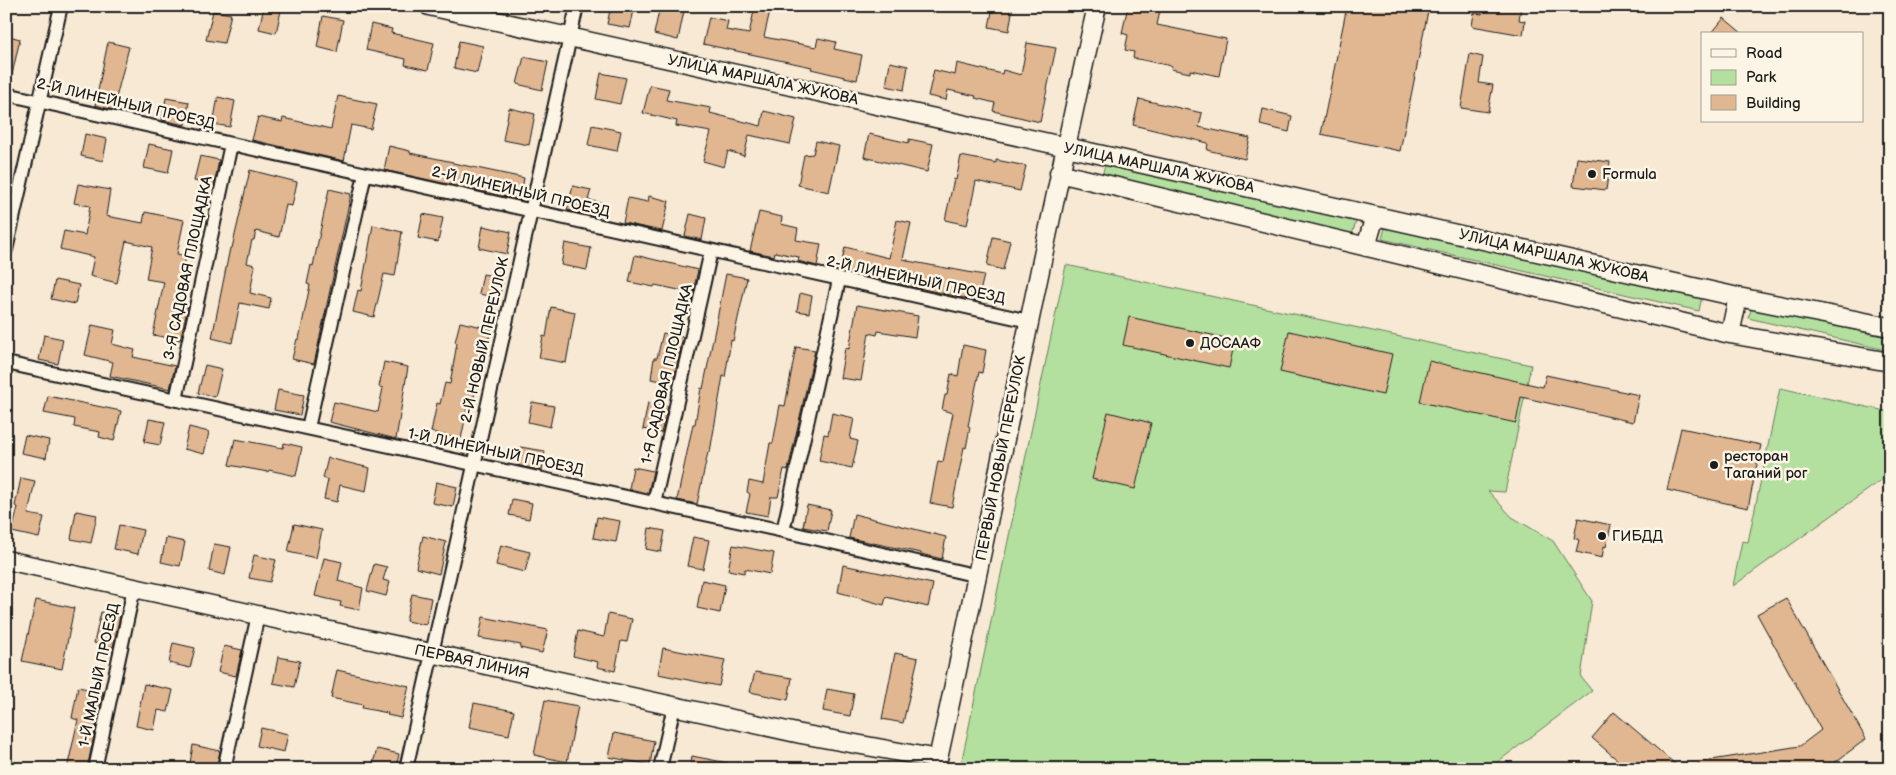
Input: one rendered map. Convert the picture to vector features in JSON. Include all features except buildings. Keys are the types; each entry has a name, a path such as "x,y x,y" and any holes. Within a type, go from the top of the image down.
{"main road":[{"name":"УЛИЦА МАРШАЛА ЖУКОВА","path":"429,6 1738,298 1890,327"},
{"name":"ПЕРВЫЙ НОВЫЙ ПЕРЕУЛОК","path":"937,764 978,576 1064,147 1096,6"},
{"name":"УЛИЦА МАРШАЛА ЖУКОВА","path":"1059,174 1730,334 1890,362"},
{"path":"1366,247 1375,216"},
{"path":"1730,334 1738,298"},
{"name":"ПЕРВАЯ ЛИНИЯ","path":"6,560 937,764"}],"street":[{"path":"6,250 61,6"},
{"name":"2-Й НОВЫЙ ПЕРЕУЛОК","path":"406,769 577,6"},
{"name":"2-Й ЛИНЕЙНЫЙ ПРОЕЗД","path":"6,94 1028,321"},
{"name":"3-Я САДОВАЯ ПЛОЩАДКА","path":"176,400 231,144"},
{"path":"308,428 365,174"},
{"name":"1-Я САДОВАЯ ПЛОЩАДКА","path":"654,504 711,251"},
{"path":"783,531 839,280"},
{"name":"1-Й ЛИНЕЙНЫЙ ПРОЕЗД","path":"6,363 783,531 978,576"},
{"name":"1-Й МАЛЫЙ ПРОЕЗД","path":"95,769 134,588"},
{"path":"224,769 258,615"},
{"path":"660,769 674,706"}],"green space":[{"path":"1105,163 1357,218 1352,235 1102,178"},
{"path":"1386,224 1702,296 1699,311 1382,239"},
{"path":"1066,265 1531,365 1505,492 1488,491 1512,517 1553,541 1592,601 1581,677 1592,691 1488,769 960,769"},
{"path":"1752,307 1890,338 1890,351 1748,318"},
{"path":"1780,388 1890,412 1890,474 1733,586 1742,541 1748,542"}],"place":[{"name":"Formula","path":"1592,174"},
{"name":"ДОСААФ","path":"1190,343"},
{"name":"ресторан Таганий рог","path":"1714,465"},
{"name":"ГИБДД","path":"1602,536"}]}
